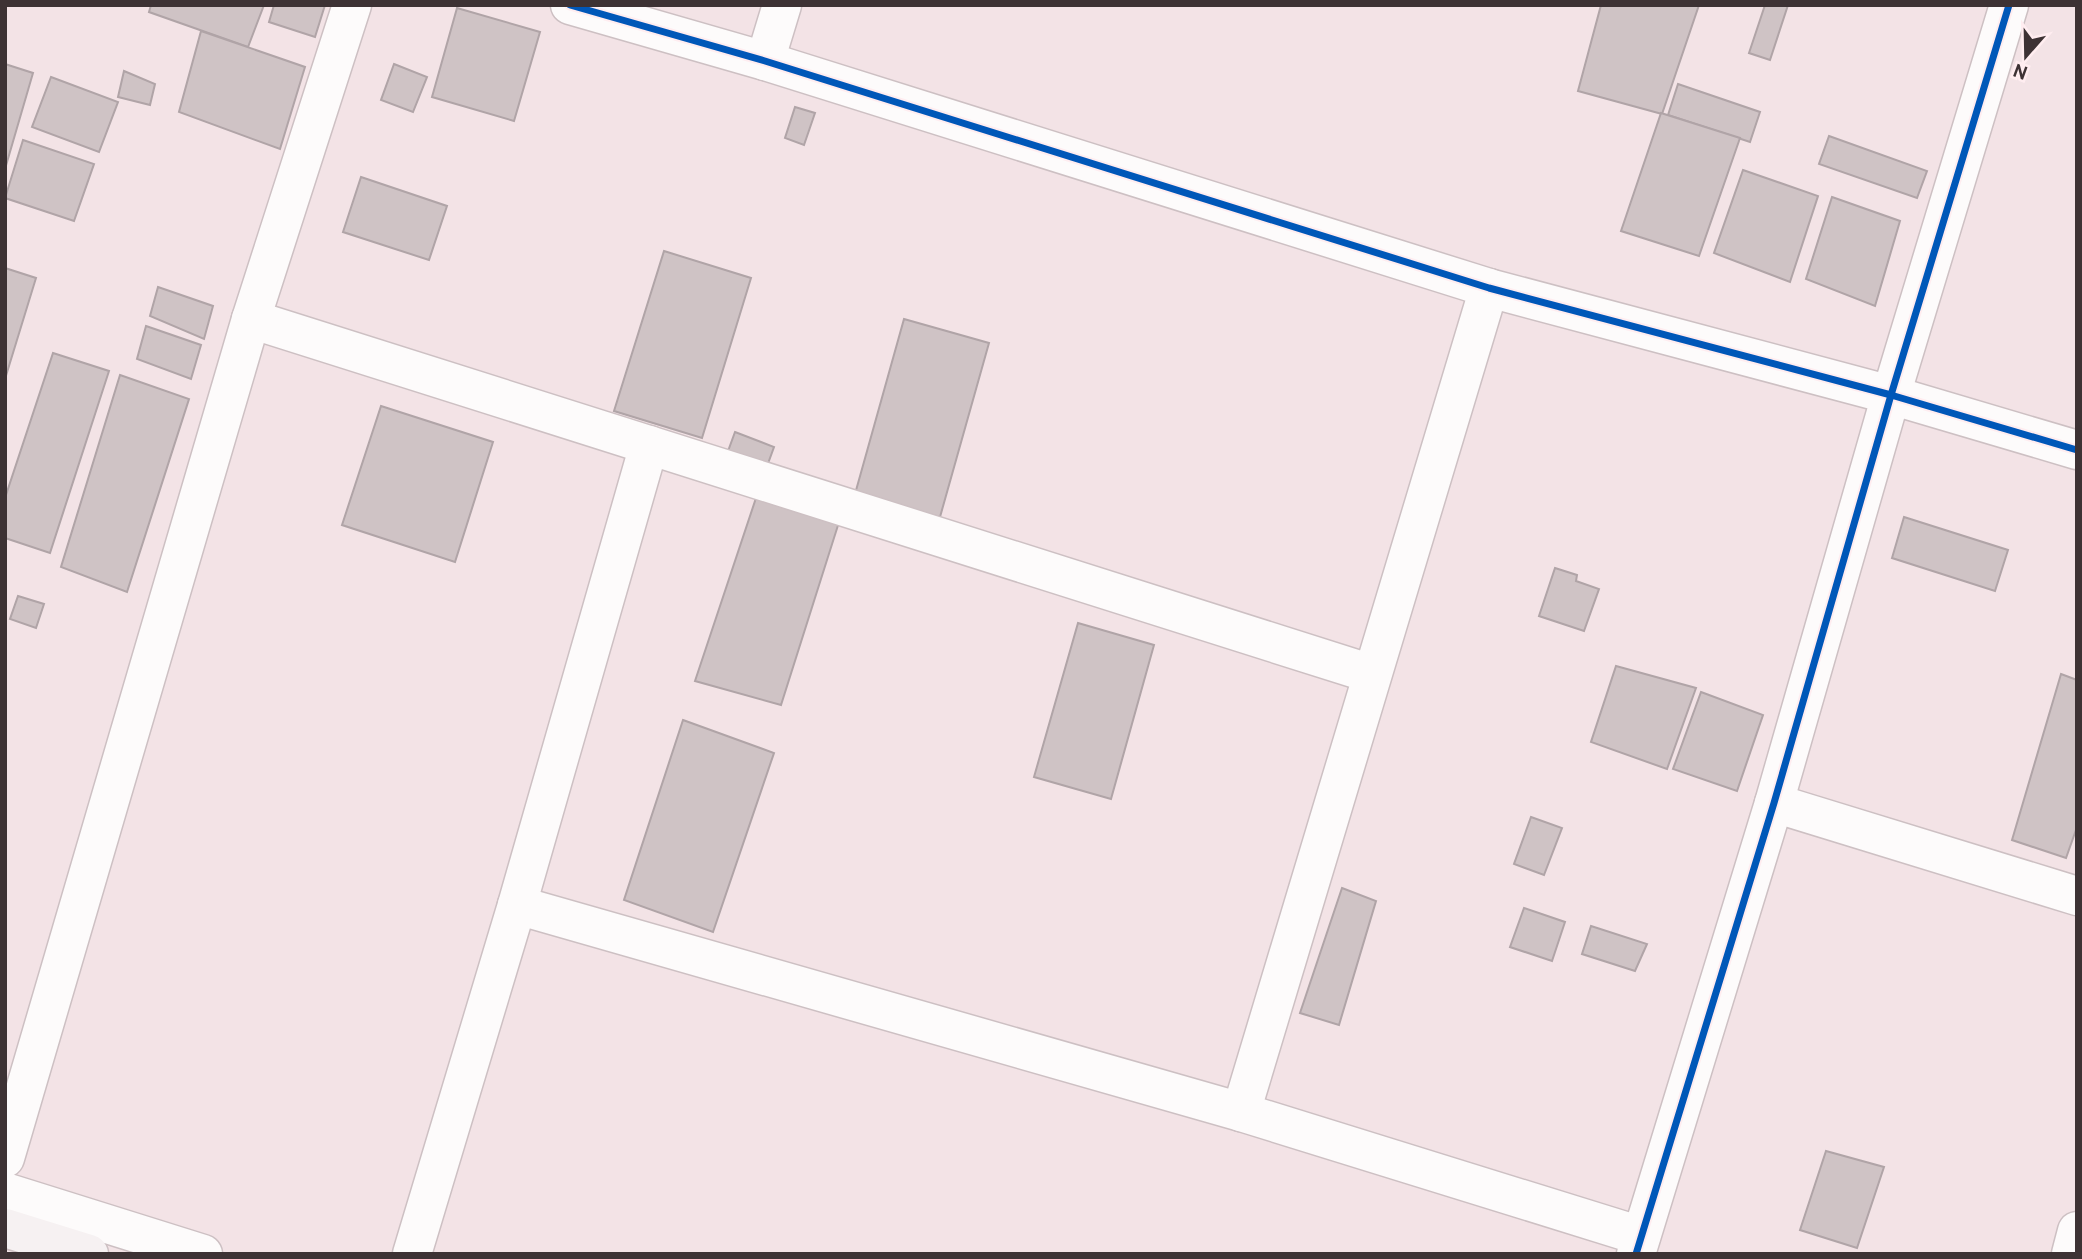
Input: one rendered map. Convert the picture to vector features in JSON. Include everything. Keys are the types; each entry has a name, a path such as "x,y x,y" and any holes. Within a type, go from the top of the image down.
{"main road":[{"path":"5,1228 89,1254"}],"street":[{"path":"5,1158 251,319 352,5"},
{"path":"570,5 765,61 1489,288 1891,395 2077,450"},
{"path":"765,61 782,5"},
{"path":"517,905 1241,1112 1639,1245 1774,803 1891,395 2009,5"},
{"path":"1241,1112 1489,288"},
{"path":"251,319 1372,674"},
{"path":"412,1254 517,905 649,444"},
{"path":"1774,803 2077,896"},
{"path":"5,1192 202,1254"},
{"path":"2071,1254 2077,1231"}],"building":[{"path":"151,5 264,5 248,47 149,12"},
{"path":"274,5 325,5 315,37 269,22"},
{"path":"1601,5 1699,5 1662,114 1578,91"},
{"path":"1765,5 1788,5 1770,60 1749,53"},
{"path":"457,8 540,32 514,121 432,97"},
{"path":"201,31 305,67 280,149 179,112"},
{"path":"5,64 33,73 5,169"},
{"path":"394,64 427,77 413,112 381,100"},
{"path":"124,71 155,84 150,105 118,97"},
{"path":"51,77 118,102 99,152 32,127"},
{"path":"1678,84 1760,112 1750,142 1668,115"},
{"path":"795,107 815,113 804,145 785,138"},
{"path":"1661,113 1740,138 1699,256 1621,231"},
{"path":"1829,136 1927,171 1917,198 1819,164"},
{"path":"23,140 94,164 74,221 5,198"},
{"path":"1743,170 1818,196 1790,282 1714,253"},
{"path":"361,177 447,206 429,260 343,232"},
{"path":"1832,197 1900,221 1875,306 1806,279"},
{"path":"664,251 751,278 702,438 614,411"},
{"path":"5,268 36,278 5,379"},
{"path":"158,287 213,306 204,339 150,316"},
{"path":"904,319 989,343 940,517 855,494"},
{"path":"146,326 201,345 191,379 137,359"},
{"path":"53,353 109,371 50,553 5,538 5,498"},
{"path":"120,375 189,399 127,592 61,567"},
{"path":"381,406 493,442 455,562 342,525"},
{"path":"735,432 774,447 766,469 727,454"},
{"path":"758,492 840,519 781,705 695,681"},
{"path":"1904,517 2008,550 1995,591 1892,558"},
{"path":"1555,568 1577,575 1576,581 1599,589 1584,631 1539,616"},
{"path":"18,596 44,604 36,628 10,619"},
{"path":"1078,623 1154,645 1111,799 1034,777"},
{"path":"1616,666 1696,688 1667,769 1591,742"},
{"path":"2061,674 2077,680 2077,827 2066,858 2012,840"},
{"path":"1701,692 1763,715 1737,791 1673,769"},
{"path":"683,720 774,753 713,932 624,900"},
{"path":"1531,817 1562,828 1544,875 1514,864"},
{"path":"1342,888 1376,901 1339,1025 1300,1013"},
{"path":"1524,908 1565,922 1552,961 1510,947"},
{"path":"1591,926 1647,944 1635,971 1582,954"},
{"path":"1826,1151 1884,1167 1857,1248 1800,1230"}],"cycle path":[{"path":"570,5 765,61 1489,288 1891,395 2077,450"},
{"path":"1636,1254 1774,803 1891,395 2009,5"}]}
